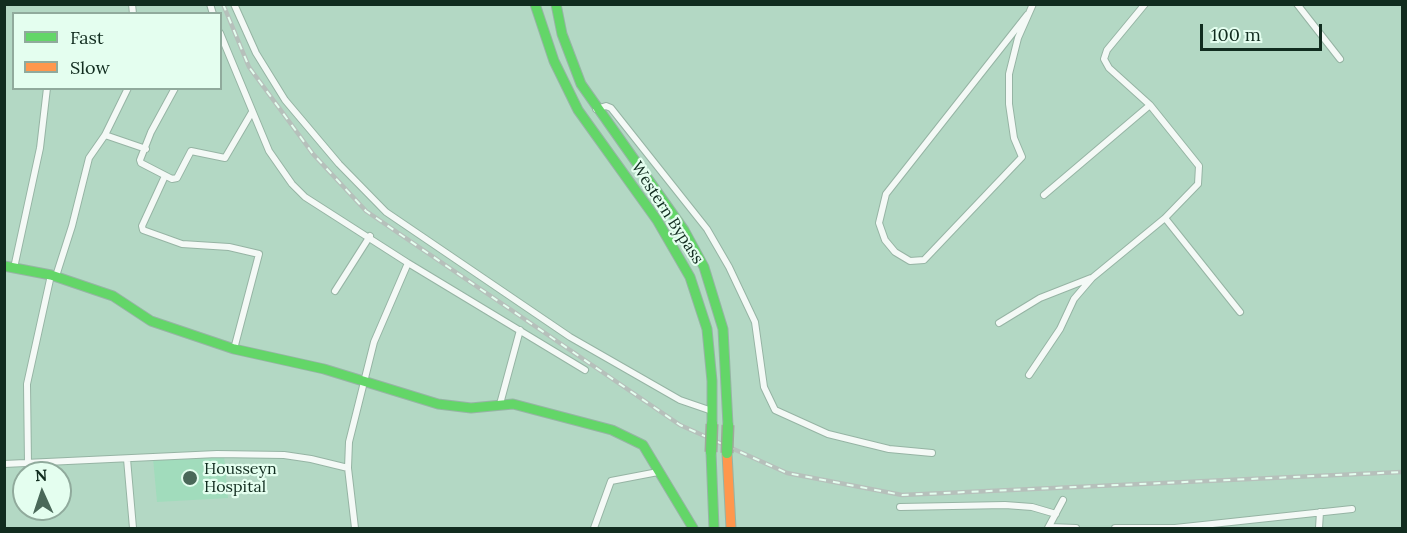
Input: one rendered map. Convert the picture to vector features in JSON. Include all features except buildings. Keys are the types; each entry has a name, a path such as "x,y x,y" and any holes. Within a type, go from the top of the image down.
{"main road":[{"name":"Western Bypass","path":"535,4 554,62 578,110 657,220 690,277 707,329 712,411 714,528"},
{"name":"Western Bypass","path":"556,4 569,57 581,84 596,109 678,222 704,267 723,329 731,528"},
{"path":"9,267 54,276 113,296 151,321 234,349 363,379 438,404 471,408 500,404 520,405 612,430 643,445 657,472 693,528"}],"street":[{"path":"234,4 255,53 285,99 339,164 386,212 570,337 680,400 712,411"},
{"path":"1027,15 1009,74 1009,104 1014,138 1022,157 924,260 910,261 895,252 885,240 879,223 886,194 1034,4"},
{"path":"1029,375 1059,329 1074,299 1092,278 1165,219 1198,184 1199,166 1150,105 1109,68 1104,59 1107,50 1145,4"},
{"path":"1297,4 1340,59"},
{"path":"224,48 269,151 292,184 305,197 370,236 408,263 585,370"},
{"path":"9,267 40,148 47,90"},
{"path":"28,461 28,377 54,276 72,226 89,158 105,135 127,90"},
{"path":"174,90 151,132 141,163 165,177 177,177 191,151 221,160 225,158 252,112"},
{"path":"1044,195 1150,105"},
{"path":"596,109 606,106 611,108 707,229 729,267 755,322 764,387 775,410 828,434 889,449 932,453"},
{"path":"105,135 146,148"},
{"path":"165,177 142,226 143,230 182,244 229,248 259,254 234,349"},
{"path":"1165,219 1240,312"},
{"path":"335,291 370,236"},
{"path":"355,528 348,468 349,442 374,342 408,263"},
{"path":"999,323 1040,298 1092,278"},
{"path":"500,404 520,330"},
{"path":"72,462 217,454 285,455 348,468"},
{"path":"127,459 133,528"},
{"path":"594,528 611,481 657,472"},
{"path":"1063,500 1048,528 1076,528"},
{"path":"900,507 1005,505 1032,507 1056,514"},
{"path":"1115,528 1226,525 1352,509"},
{"path":"1319,528 1320,512"}],"shaded area":[{"name":"Housseyn Hospital","path":"224,455 228,498 157,502 153,458"}],"railway":[{"path":"223,4 249,67 313,154 366,211 680,425 787,473 902,495 1402,472"}],"traffic: fast":[{"path":"535,4 554,61 578,110 657,220 690,277 707,329 712,381 712,424"},
{"path":"556,4 562,34 581,84 684,230 704,267 723,329 728,425"},
{"path":"4,266 51,275 113,296 151,321 234,349 324,369 438,404 471,408 513,404 612,430 643,445 693,528"},
{"path":"711,452 712,424"},
{"path":"727,453 728,425"},
{"path":"711,452 714,528"}],"traffic: slow":[{"path":"727,453 731,528"}],"place":[{"name":"Housseyn Hospital","path":"190,478"}]}
